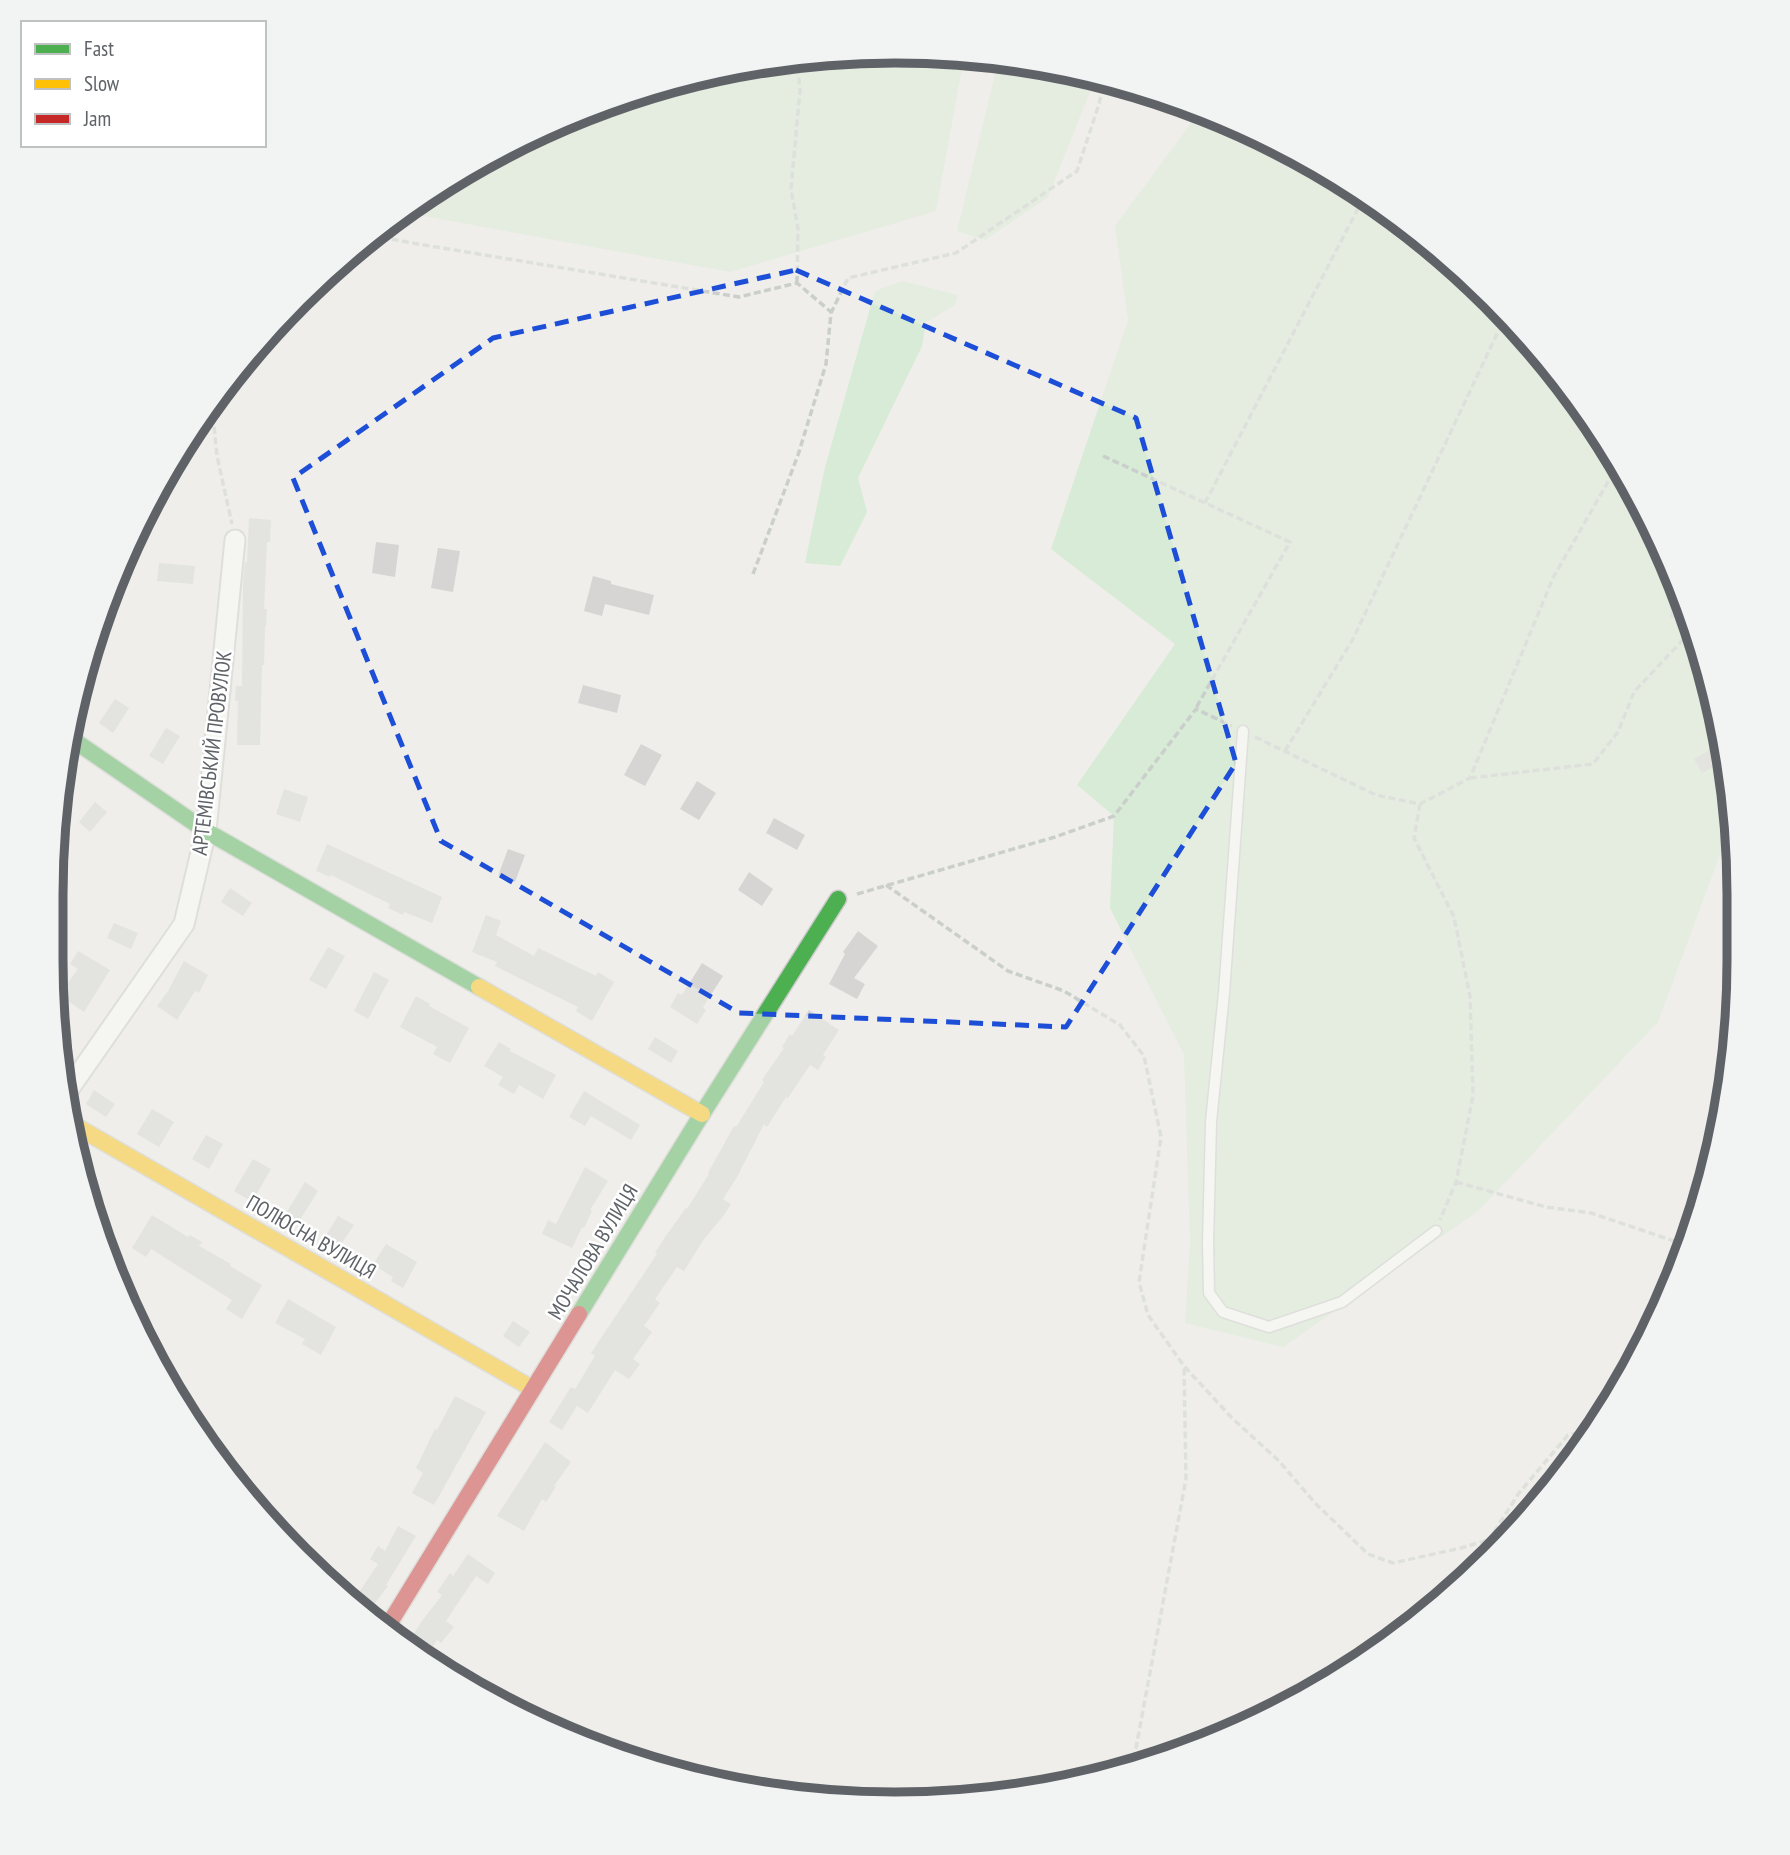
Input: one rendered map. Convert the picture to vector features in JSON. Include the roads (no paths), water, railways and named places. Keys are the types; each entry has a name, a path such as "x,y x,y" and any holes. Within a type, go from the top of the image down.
{"street":[{"name":"АРТЕМІВСЬКИЙ ПРОВУЛОК","path":"73,1084 184,924 206,831 235,540"},
{"path":"77,743 206,831 702,1114"},
{"name":"МОЧАЛОВА ВУЛИЦЯ","path":"391,1621 702,1114 838,899"},
{"name":"ПОЛЮСНА ВУЛИЦЯ","path":"81,1129 533,1389"}],"lane":[{"path":"1243,731 1224,993 1211,1122 1209,1293 1223,1312 1269,1327 1342,1302 1436,1231"}]}
